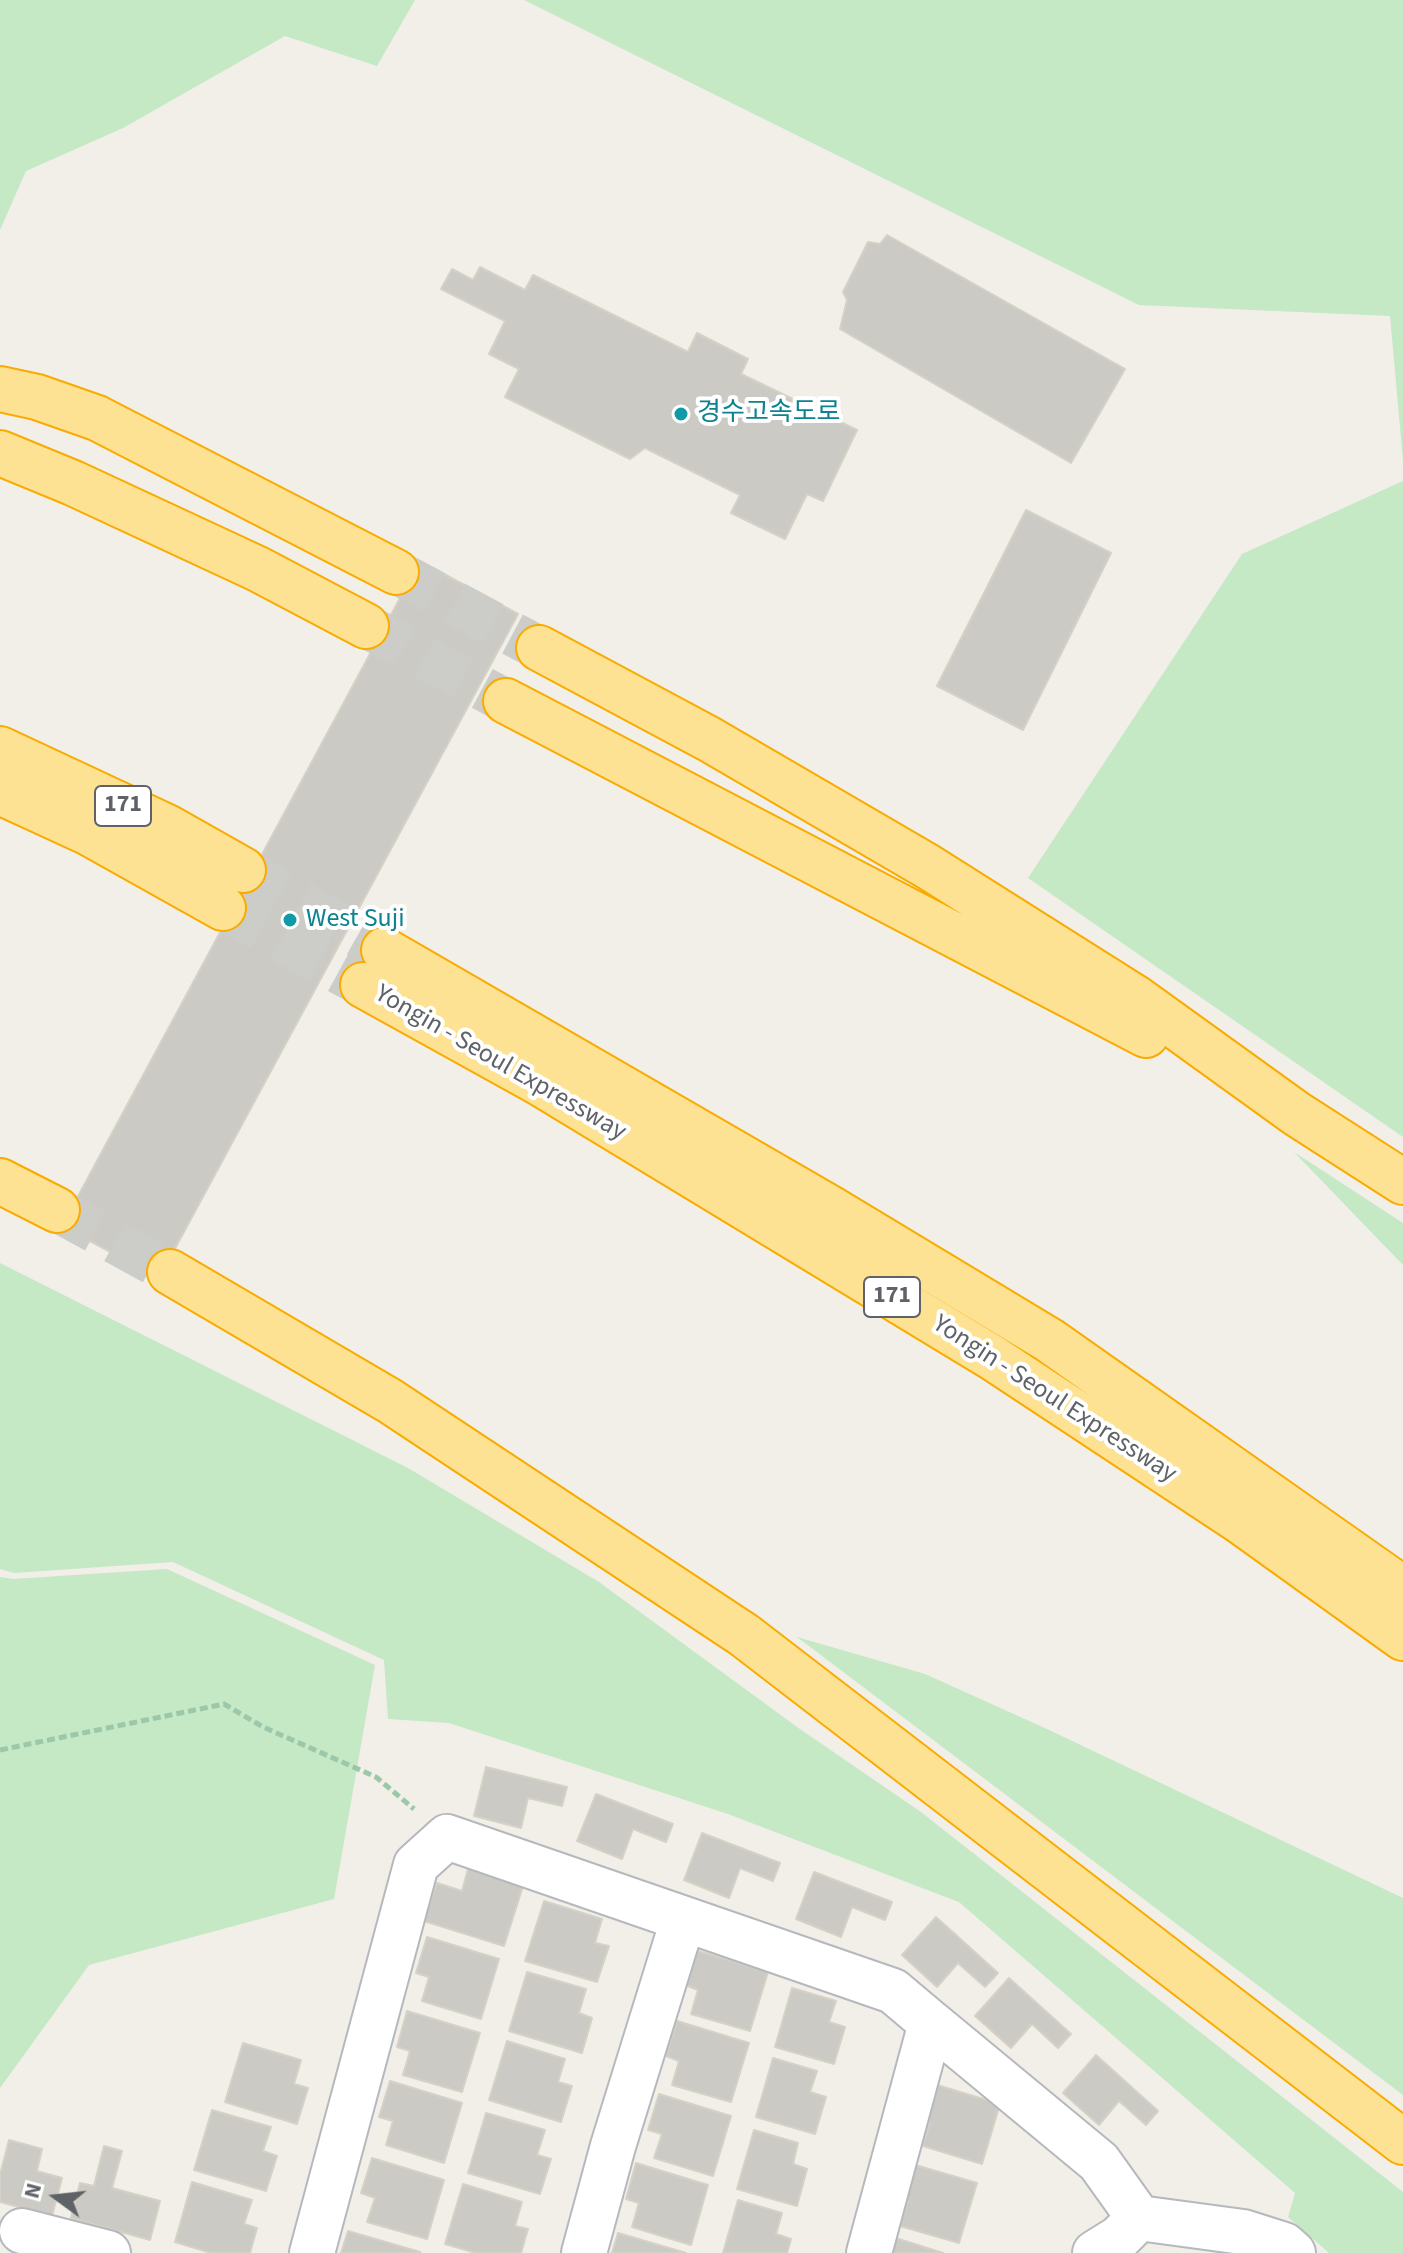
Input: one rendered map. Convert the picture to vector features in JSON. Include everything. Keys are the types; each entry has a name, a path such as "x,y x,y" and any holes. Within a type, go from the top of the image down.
{"highway":[{"path":"0,389 37,397 97,418 396,572"},
{"path":"0,453 73,483 258,569 366,626"},
{"path":"539,648 709,739 927,866 1136,998 1297,1114 1403,1182"},
{"path":"506,701 1297,1114"},
{"name":"171","path":"0,749 167,827 243,870"},
{"name":"171","path":"0,792 89,833 223,908"},
{"name":"Yongin - Seoul Expressway","path":"1403,1589 1049,1340 736,1152 374,968 538,1082 993,1358 1240,1521 1403,1638"},
{"path":"0,1181 57,1210"},
{"path":"170,1272 390,1401 744,1635 1403,2142"}],"street":[{"path":"312,2253 416,1865 447,1837 893,1991 1099,2162 1139,2218 1243,2232 1284,2245 1293,2253"},
{"path":"584,2253 613,2146 683,1920"},
{"path":"869,2253 931,2023"},
{"path":"1095,2253 1119,2238 1139,2218"},
{"path":"22,2231 108,2253"}],"path":[{"path":"0,1750 224,1704 263,1727 376,1777 447,1837"}],"green space":[{"path":"0,0 415,0 377,66 285,36 123,128 26,171 0,230"},
{"path":"524,0 1403,0 1403,461 1390,316 1139,305"},
{"path":"1403,481 1403,1137 1028,878 1242,554"},
{"path":"1294,1152 1403,1223 1403,1265"},
{"path":"0,1263 408,1468 599,1582 797,1727 921,1812 1403,2192 1403,2253 1329,2253 1288,2217 1295,2193 959,1902 728,1814 449,1723 388,1719 384,1660 173,1562 14,1573 0,1569"},
{"path":"167,1569 375,1665 334,1899 89,1965 0,2088 0,1577 13,1579"},
{"path":"797,1637 925,1674 1403,1898 1403,2095"}],"building":[{"path":"887,235 1125,369 1071,463 840,329 847,300 843,292 868,242 880,244"},
{"name":"경수고속도로","path":"480,267 525,290 533,275 688,352 697,333 748,359 741,374 857,430 823,501 807,494 785,539 731,513 740,495 645,448 630,459 505,397 519,369 489,354 505,321 441,289 452,269 473,280"},
{"path":"1026,510 1111,553 1023,730 937,686"},
{"name":"West Suji","path":"420,561 518,614 159,1278 62,1226"},
{"path":"486,1767 567,1787 562,1806 528,1798 521,1828 474,1816"},
{"path":"596,1794 673,1824 666,1842 633,1829 622,1859 577,1841"},
{"path":"702,1833 780,1863 773,1881 740,1868 729,1898 684,1880"},
{"path":"468,1869 523,1886 504,1946 424,1921 437,1883 462,1891"},
{"path":"814,1872 892,1902 885,1920 852,1907 841,1937 796,1919"},
{"path":"544,1901 602,1919 595,1943 609,1946 597,1982 525,1961"},
{"path":"936,1917 998,1973 985,1987 958,1963 937,1987 902,1955"},
{"path":"427,1937 499,1959 481,2019 422,2001 429,1977 416,1973"},
{"path":"695,1950 768,1972 750,2031 691,2014 698,1990 685,1985"},
{"path":"527,1972 586,1989 579,2013 592,2018 582,2053 509,2031"},
{"path":"1009,1978 1071,2034 1058,2048 1032,2024 1011,2048 975,2016"},
{"path":"792,1988 836,2001 829,2022 845,2027 834,2064 775,2047"},
{"path":"407,2011 480,2033 462,2092 403,2075 410,2051 397,2047"},
{"path":"677,2021 749,2043 731,2102 672,2085 679,2061 666,2056"},
{"path":"507,2041 565,2059 558,2082 572,2086 561,2122 489,2100"},
{"path":"243,2043 301,2060 294,2084 308,2088 297,2124 225,2102"},
{"path":"1096,2055 1158,2111 1146,2125 1119,2101 1099,2125 1063,2093"},
{"path":"773,2058 817,2071 810,2092 826,2097 815,2134 756,2117"},
{"path":"390,2081 462,2103 444,2163 386,2145 393,2121 379,2117"},
{"path":"927,2082 1000,2104 982,2164 923,2146 930,2122 917,2118"},
{"path":"659,2094 731,2116 713,2176 654,2158 662,2134 648,2130"},
{"path":"212,2110 271,2127 263,2151 277,2156 266,2191 194,2170"},
{"path":"486,2113 545,2130 537,2155 551,2159 540,2194 468,2173"},
{"path":"754,2130 798,2143 793,2164 807,2169 797,2206 737,2189"},
{"path":"9,2140 42,2149 37,2171 62,2178 52,2216 0,2202 0,2175"},
{"path":"104,2146 122,2151 112,2188 160,2201 150,2240 71,2218 80,2183 94,2186"},
{"path":"372,2158 444,2180 427,2239 367,2222 375,2198 361,2193"},
{"path":"905,2162 977,2183 959,2243 900,2226 908,2201 894,2197"},
{"path":"636,2163 708,2185 691,2245 632,2227 639,2203 626,2199"},
{"path":"192,2182 252,2200 244,2224 257,2228 250,2253 211,2253 175,2242"},
{"path":"463,2184 522,2202 515,2226 528,2229 521,2253 476,2253 445,2244"},
{"path":"738,2200 782,2213 776,2234 791,2239 787,2253 723,2253"},
{"path":"348,2231 420,2252 420,2253 341,2253"},
{"path":"618,2233 686,2253 612,2253"},
{"path":"883,2234 943,2253 878,2253"}],"tunnel":[{"path":"396,572 539,648"},
{"path":"366,626 506,701"},
{"path":"243,870 384,950"},
{"path":"223,908 363,985"},
{"path":"57,1210 170,1272"}],"place":[{"name":"경수고속도로","path":"681,414"},
{"name":"West Suji","path":"290,920"}]}
